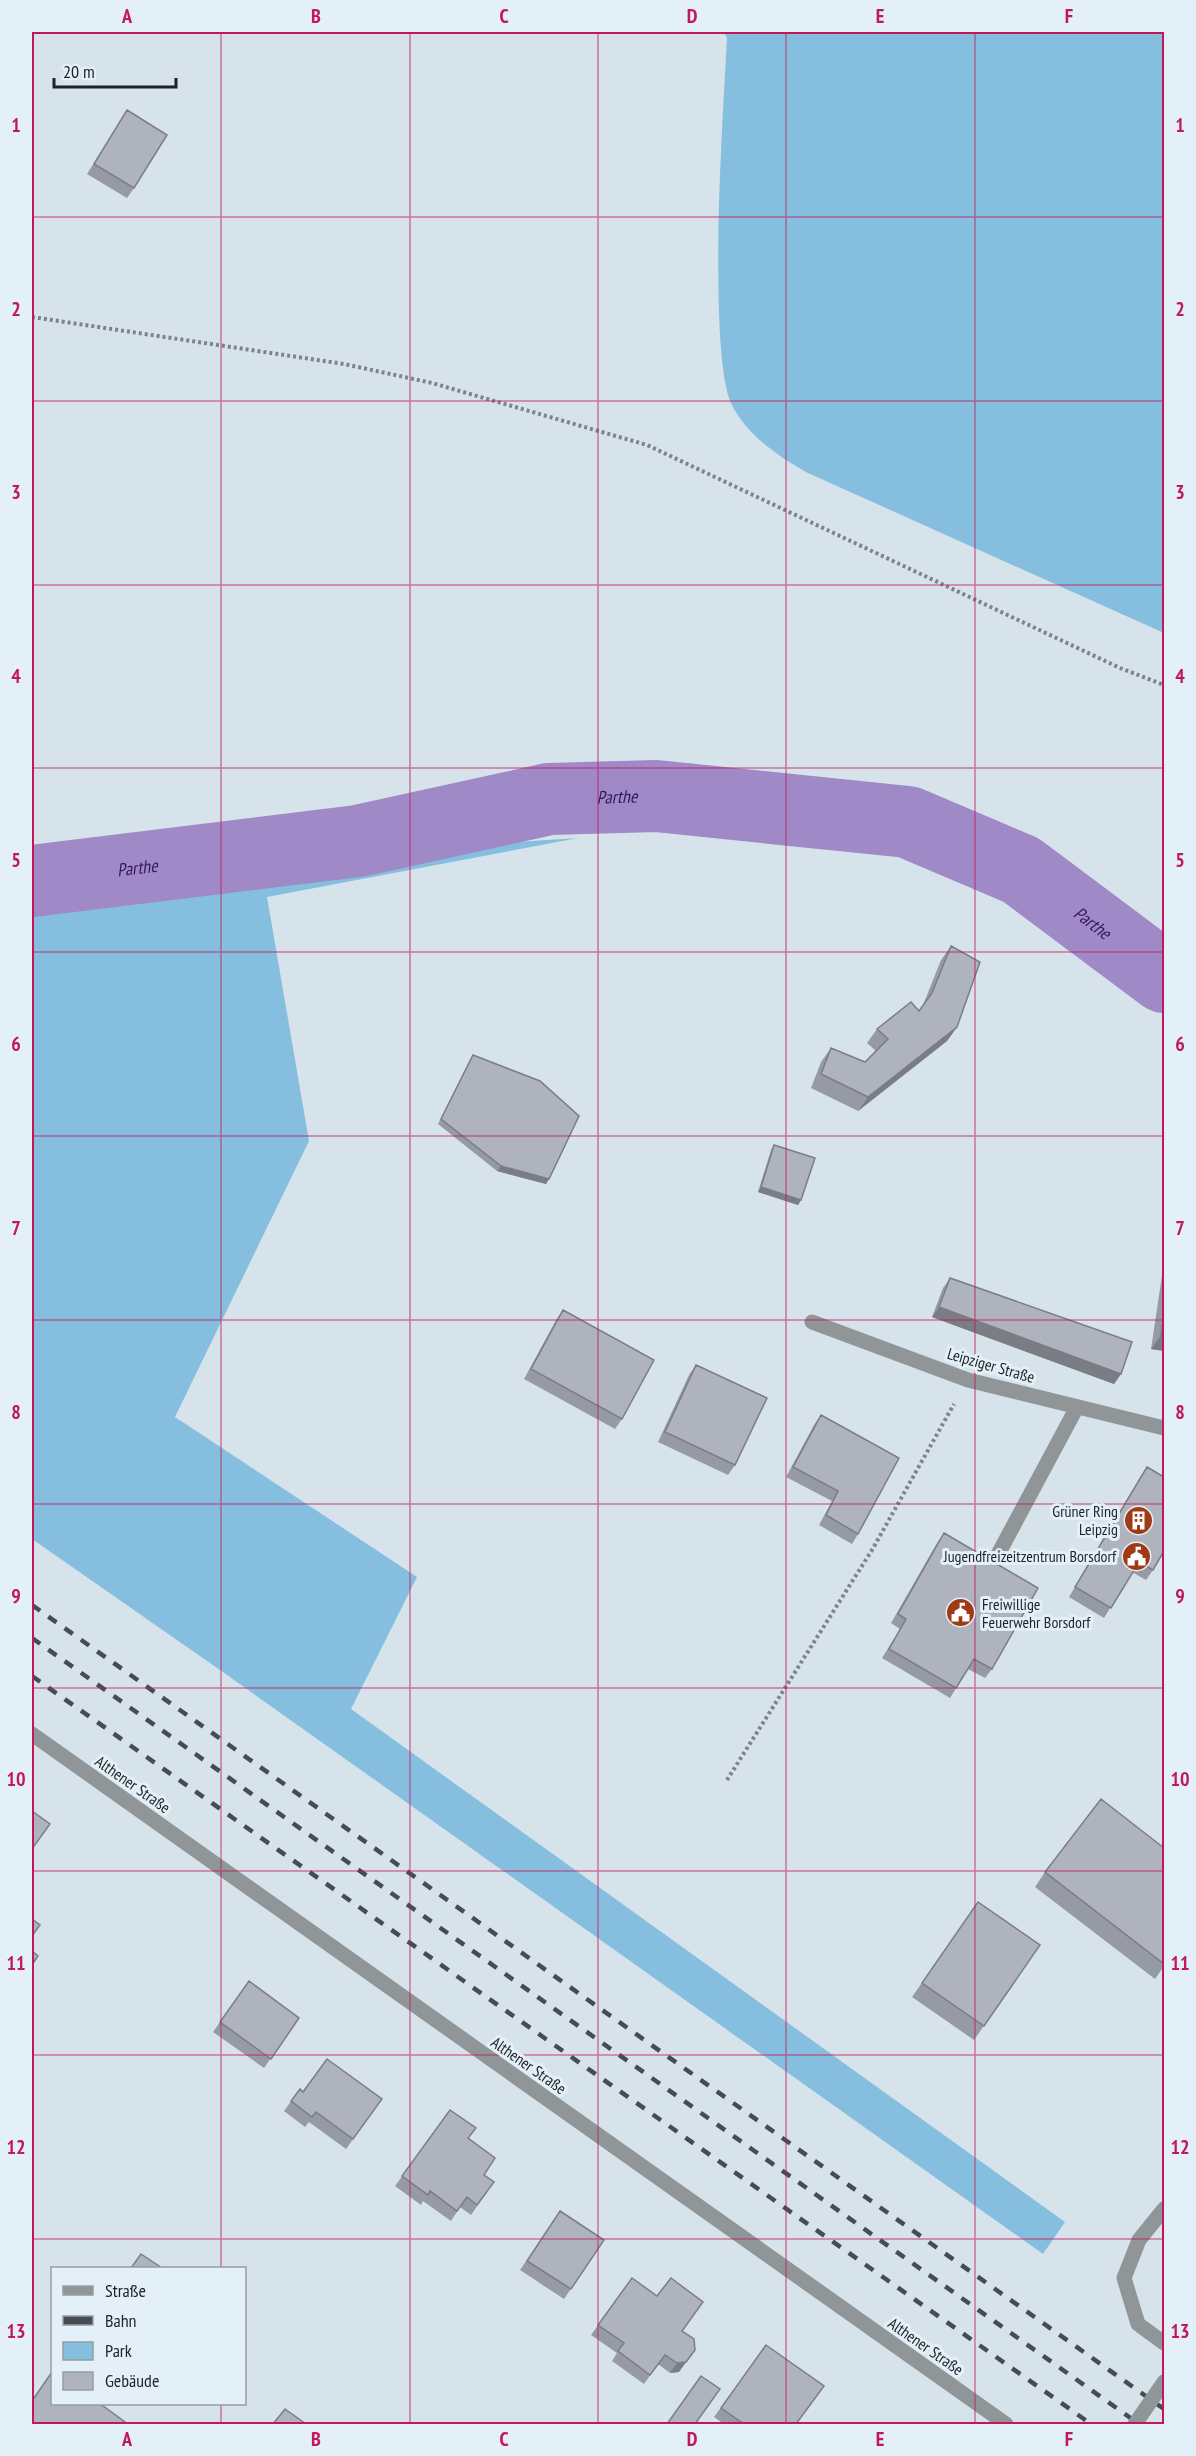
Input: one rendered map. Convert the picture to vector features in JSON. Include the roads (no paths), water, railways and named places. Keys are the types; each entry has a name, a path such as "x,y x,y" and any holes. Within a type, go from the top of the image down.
{"street":[{"name":"Leipziger Straße","path":"812,1322 968,1380 1164,1428"},
{"path":"988,1573 1077,1407"},
{"name":"Althener Straße","path":"32,1734 1006,2424"},
{"path":"1164,2209 1139,2240 1124,2278 1138,2324 1164,2343"},
{"path":"1135,2424 1164,2382"}],"waterway":[{"name":"Parthe","path":"32,881 358,841 549,799 656,796 908,822 1021,870 1164,977"}],"railway":[{"path":"32,1605 1164,2409"},
{"path":"32,1638 1139,2424"},
{"path":"32,1676 1091,2424"}],"place":[{"name":"Grüner Ring Leipzig","path":"1139,1520"},
{"name":"Jugendfreizeitzentrum Borsdorf","path":"1137,1556"},
{"name":"Freiwillige Feuerwehr Borsdorf","path":"961,1613"}]}
